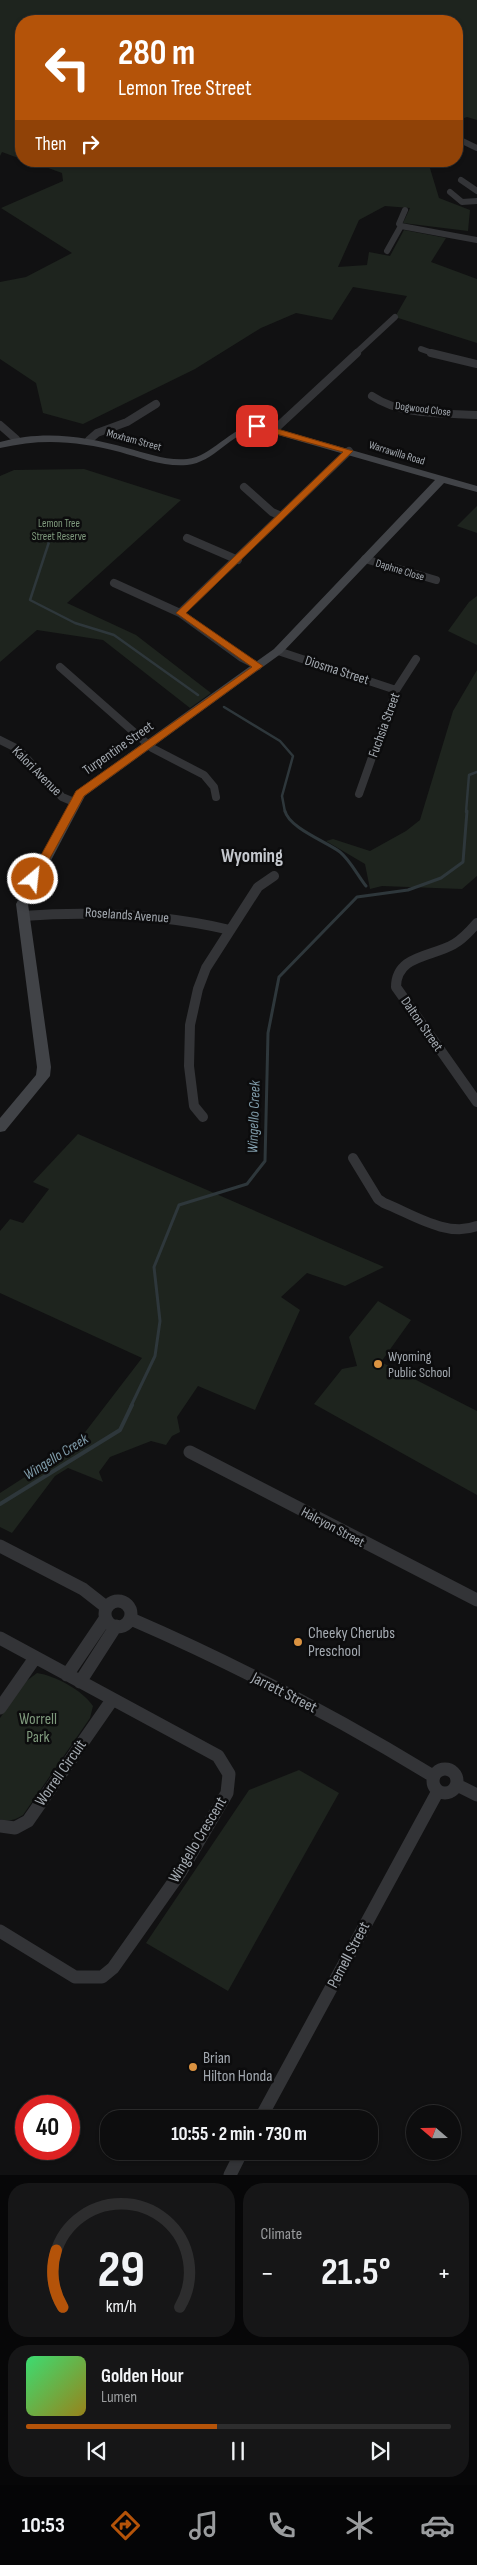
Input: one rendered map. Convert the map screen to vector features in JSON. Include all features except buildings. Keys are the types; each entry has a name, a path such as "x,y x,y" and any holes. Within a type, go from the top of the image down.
{"street":[{"path":"463,141 477,148"},
{"path":"461,180 477,191"},
{"path":"450,192 462,202 477,201"},
{"path":"388,251 401,226 404,210"},
{"path":"401,226 477,240"},
{"path":"274,430 395,317"},
{"path":"421,349 477,364"},
{"name":"Dogwood Close","path":"372,396 385,403 406,408 477,415"},
{"path":"89,440 97,433 127,422 156,404"},
{"path":"0,425 16,439"},
{"name":"Warrawilla Road","path":"252,426 274,430 477,489"},
{"name":"Moxham Street","path":"0,445 16,439 60,437 89,440 158,460 187,462 211,453 252,426"},
{"path":"180,613 238,560 349,451"},
{"name":"Turpentine Street","path":"0,1127 38,1084 44,1067 24,916 25,895 74,802 83,791 278,651 442,479"},
{"path":"244,487 272,512 281,516"},
{"path":"187,538 238,560"},
{"name":"Daphne Close","path":"365,559 436,580"},
{"path":"114,583 180,613 242,658 258,666"},
{"name":"Diosma Street","path":"278,651 396,690"},
{"name":"Fuchsia Street","path":"359,794 396,690 416,659"},
{"path":"60,668 149,744 204,775 214,787 216,797"},
{"name":"Kalori Avenue","path":"0,740 18,749 62,797 74,802"},
{"path":"203,1117 194,1106 190,1074 190,1025 198,988 206,968 258,887 274,876"},
{"name":"Roselands Avenue","path":"24,916 103,911 176,918 230,930"},
{"name":"Dalton Street","path":"477,923 464,938 452,946 410,961 402,968 395,981 396,987 477,1102"},
{"path":"353,1158 378,1199 384,1203 451,1230 467,1230 477,1226"},
{"name":"Halcyon Street","path":"190,1452 394,1559 477,1600"},
{"path":"0,1546 83,1589 109,1617 126,1624 130,1619 131,1608 125,1602 112,1602 109,1617 80,1682"},
{"path":"67,1675 109,1617"},
{"name":"Jarrett Street","path":"130,1619 184,1642 367,1736 433,1776"},
{"name":"Wingello Crescent","path":"0,1638 218,1756 229,1774 227,1793 180,1873 113,1968 102,1977 76,1977 0,1931"},
{"path":"0,1708 35,1658"},
{"name":"Worrell Circuit","path":"0,1826 8,1829 19,1828 28,1821 112,1700"},
{"path":"447,1769 456,1777 457,1785 449,1792 438,1791 433,1786 433,1776 438,1770 447,1769"},
{"path":"457,1785 477,1795"},
{"name":"Pemell Street","path":"265,2110 438,1791"},
{"path":"230,2175 238,2160"}],"green space":[{"path":"0,0 477,0 477,120 467,117 463,118 463,15 15,15 15,157 2,152 0,156"},
{"path":"46,167 430,167 439,198 470,210 468,231 403,223 410,208 385,206 359,220 338,267 367,265 369,252 390,256 404,230 446,238 431,262 477,279 477,343 395,317 407,296 353,287 332,320 296,313 261,328 195,369 83,424 43,413 36,383 0,359 0,282 26,277 72,253 1,208 63,181 62,173"},
{"name":"Lemon Tree Street Reserve","path":"84,469 181,500 67,603 136,635 211,693 190,708 103,640 37,630 0,662 0,476 14,470"},
{"path":"477,506 477,533 457,526"},
{"path":"477,596 477,645 448,631 469,602"},
{"path":"477,670 477,876 462,889 382,886 370,889 365,864 326,841 333,839 370,851 406,831 420,820 453,711"},
{"path":"78,1134 384,1267 345,1286 307,1273 281,1297 300,1310 255,1410 198,1386 177,1417 180,1432 172,1436 166,1445 151,1441 110,1457 99,1472 103,1482 68,1468 55,1476 12,1533 0,1527 0,1493 76,1444 142,1358 0,1293 0,1231 10,1219 23,1223 49,1189 33,1182"},
{"path":"378,1301 411,1320 381,1362 477,1411 477,1495 314,1404 342,1369 357,1366 349,1337"},
{"name":"Worrell Park","path":"37,1673 52,1677 75,1689 93,1706 90,1718 23,1815 12,1820 3,1820 0,1819 0,1718 25,1682"},
{"path":"299,1770 339,1793 228,1991 146,1943 249,1790"}],"waterway":[{"path":"49,542 30,600 75,623 114,635 198,695"},
{"path":"224,707 280,741 293,756 282,796 285,812"},
{"name":"Wingello Creek","path":"466,812 469,775 477,772"},
{"path":"285,811 293,823 301,829 344,855 366,886"},
{"name":"Wingello Creek","path":"131,1406 155,1356 160,1321 154,1267 179,1205 247,1184 265,1161 268,1033 279,977 357,897 408,890 441,878 463,862 467,811"},
{"name":"Wingello Creek","path":"0,1504 120,1430 132,1405"}],"place":[{"name":"Wyoming Public School","path":"378,1364"},
{"name":"Cheeky Cherubs Preschool","path":"298,1642"},
{"name":"Brian Hilton Honda","path":"193,2067"}],"district":[{"name":"Wyoming","path":"252,856"}],"route":[{"path":"33,879 80,794 258,666 242,658 180,613 238,560 349,451 257,426"}]}
